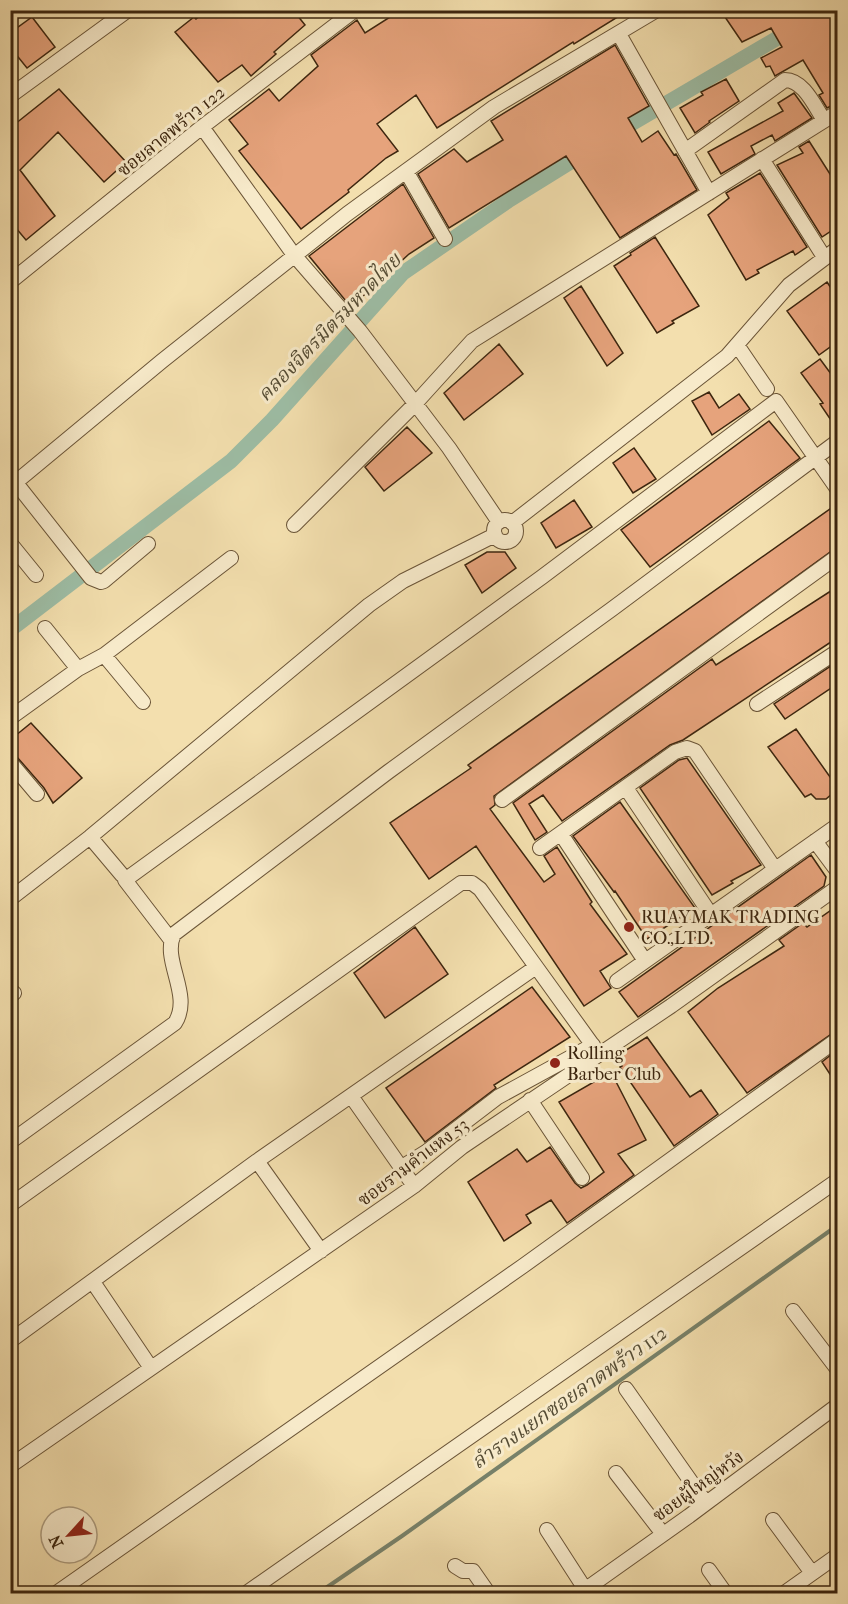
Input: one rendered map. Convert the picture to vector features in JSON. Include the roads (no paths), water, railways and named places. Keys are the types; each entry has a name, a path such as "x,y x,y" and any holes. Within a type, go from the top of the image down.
{"street":[{"path":"10,15 17,10"},
{"path":"10,96 128,10"},
{"name":"ซอยลาดพร้าว 122","path":"10,282 202,128 355,10"},
{"path":"148,544 101,582 92,578 13,485 294,255 406,171 494,107 657,10"},
{"path":"619,34 709,193"},
{"path":"685,151 785,80 795,82 807,94 824,120"},
{"path":"294,525 414,405 472,341 837,112"},
{"path":"202,128 294,255 360,331 468,474 502,527"},
{"path":"762,159 824,257"},
{"path":"406,171 445,239"},
{"path":"10,899 90,837 369,605 403,580 502,527 673,400 727,356 789,285 837,248"},
{"path":"737,345 766,389"},
{"path":"171,940 125,880 542,577 776,401 837,490"},
{"path":"10,1142 175,1023 180,1015 180,988 171,953 171,940 174,934 380,778 837,441"},
{"path":"10,543 36,575"},
{"path":"502,801 837,556"},
{"path":"10,718 78,669 104,655 231,558"},
{"path":"45,628 78,669"},
{"path":"757,704 837,651"},
{"path":"104,655 143,702"},
{"path":"540,848 675,752 687,748 695,751 775,869"},
{"path":"10,762 38,794"},
{"path":"626,788 711,915"},
{"path":"617,981 837,825"},
{"path":"561,834 645,962"},
{"path":"90,837 122,875"},
{"path":"815,841 837,872"},
{"path":"10,1205 461,883 472,882 480,889 596,1049 498,1097 426,1152 402,1167"},
{"name":"ซอยรามคำแหง 53","path":"10,1466 414,1186 462,1147 530,1100 596,1049 671,1006 837,887"},
{"path":"10,1341 257,1161 536,967"},
{"path":"55,1593 523,1266 837,1039"},
{"path":"351,1096 414,1186"},
{"path":"530,1100 582,1178"},
{"path":"257,1161 321,1251"},
{"path":"245,1593 837,1180"},
{"path":"93,1282 151,1368"},
{"path":"793,1311 837,1370"},
{"path":"626,1389 706,1503"},
{"name":"ซอยผู้ใหญ่หวัง","path":"582,1591 706,1503 837,1405"},
{"path":"616,1473 663,1534"},
{"path":"773,1520 812,1573"},
{"path":"547,1530 582,1591"},
{"path":"783,1593 837,1555"},
{"path":"455,1566 473,1571 489,1593"},
{"path":"709,1570 726,1593"}],"waterway":[{"name":"คลองจิตรมิตรมหาดไทย","path":"614,134 793,29"},
{"name":"คลองจิตรมิตรมหาดไทย","path":"10,630 231,461 272,420 403,273 508,201 587,152"},
{"name":"ลำรางแยกซอยลาดพร้าว 112","path":"317,1594 838,1225"}],"place":[{"name":"RUAYMAK TRADING CO.,LTD.","path":"629,927"},
{"name":"Rolling Barber Club","path":"555,1063"}]}
